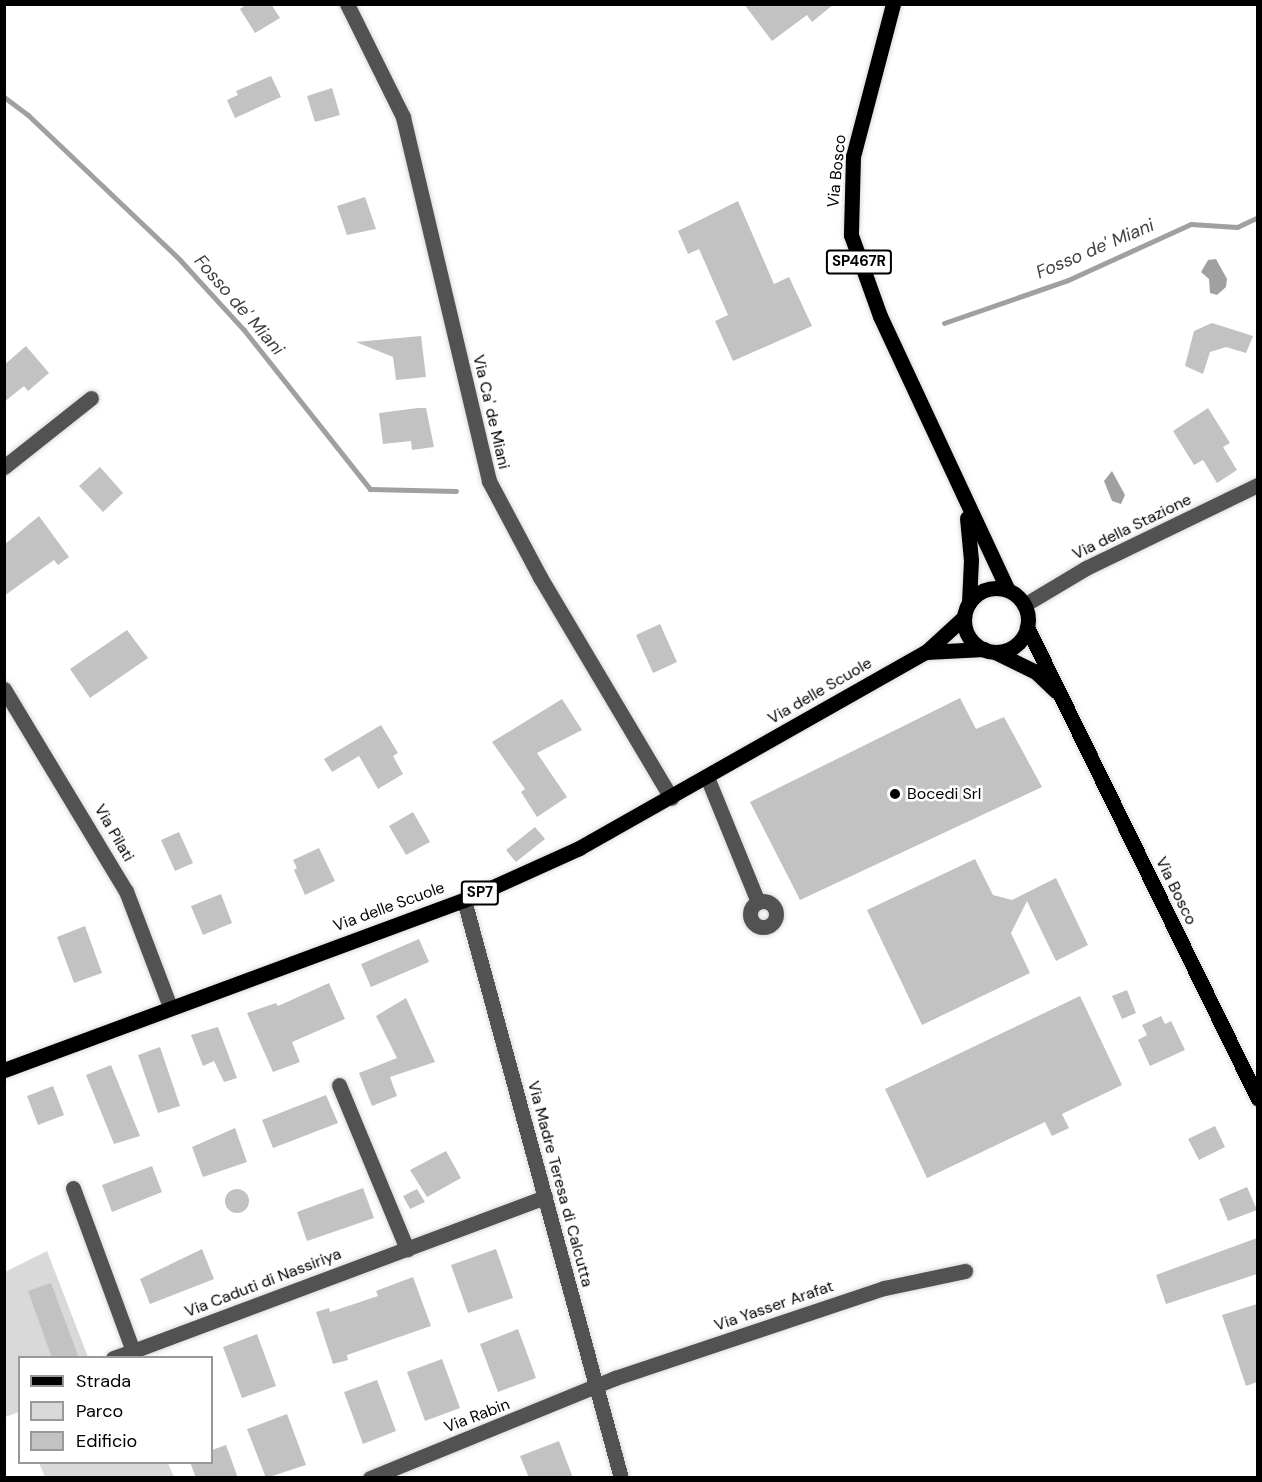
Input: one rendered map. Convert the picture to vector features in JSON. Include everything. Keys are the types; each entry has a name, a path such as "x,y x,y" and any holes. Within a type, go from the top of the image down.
{"main road":[{"name":"Via Bosco","path":"893,4 853,156 852,235 865,281 964,503 1008,590 1024,605 1027,627 1257,1100"},
{"name":"Via Bosco","path":"964,503 971,560 966,610 968,636 990,650 1036,672 1063,697"},
{"path":"966,610 988,589 1008,590"},
{"name":"Via delle Scuole","path":"4,1070 464,900 579,848 926,652 966,610"},
{"path":"990,650 1016,645 1027,627"},
{"name":"Via delle Scuole","path":"926,652 990,650"}],"street":[{"name":"Via Ca' de Miani","path":"347,4 403,117 489,481 540,577 671,798"},
{"path":"4,467 91,398"},
{"name":"Via della Stazione","path":"1024,605 1086,568 1257,485"},
{"name":"Via Pilati","path":"4,689 126,891 170,1007"},
{"path":"707,777 758,902"},
{"name":"Via Madre Teresa di Calcutta","path":"464,900 621,1478"},
{"path":"339,1085 407,1249"},
{"path":"73,1188 133,1352"},
{"name":"Via Caduti di Nassiriya","path":"120,1356 545,1197"},
{"name":"Via Yasser Arafat","path":"596,1386 884,1288 966,1270"},
{"name":"Via Rabin","path":"369,1478 596,1386"}],"green space":[{"path":"47,1251 88,1356 18,1356 18,1412 5,1417 5,1272"},
{"path":"39,1464 168,1464 174,1477 45,1477"}],"shaded area":[{"path":"1216,259 1227,279 1226,287 1217,295 1210,293 1209,279 1201,272 1208,260"},
{"path":"1112,471 1125,495 1121,504 1112,501 1104,481"}],"building":[{"path":"247,4 271,4 280,18 255,33 240,9"},
{"path":"744,4 834,4 812,22 807,15 772,41"},
{"path":"271,76 281,97 235,118 227,100 238,95 236,91"},
{"path":"332,88 340,115 315,122 307,96"},
{"path":"365,197 376,229 347,235 337,206"},
{"path":"738,201 774,284 789,277 812,326 733,361 715,321 728,315 699,249 688,254 678,231"},
{"path":"1212,323 1253,336 1246,353 1226,347 1210,352 1203,374 1185,366 1194,331"},
{"path":"421,336 426,377 396,380 393,357 356,342"},
{"path":"26,346 49,373 28,391 24,386 4,402 4,365"},
{"path":"426,408 434,447 412,450 411,441 383,444 379,413"},
{"path":"1208,408 1230,443 1223,447 1237,470 1217,483 1203,460 1194,465 1173,431"},
{"path":"100,467 123,493 103,512 79,486"},
{"path":"39,516 69,557 58,565 54,560 4,596 4,545"},
{"path":"660,624 677,662 653,673 636,635"},
{"path":"127,630 148,658 90,698 70,669"},
{"name":"Bocedi Srl","path":"960,698 976,729 1004,717 1042,787 800,900 750,802"},
{"path":"562,699 582,730 537,753 567,797 537,817 521,792 525,789 492,742"},
{"path":"381,725 398,753 393,756 403,774 378,789 359,756 332,772 324,759"},
{"path":"413,812 430,842 406,855 389,826"},
{"path":"535,827 545,839 516,862 506,850"},
{"path":"179,832 193,863 175,871 161,840"},
{"path":"319,848 335,881 305,895 294,870 297,868 293,860"},
{"path":"975,859 993,895 1012,900 1056,878 1088,945 1056,961 1027,901 1011,933 1030,973 922,1025 867,910"},
{"path":"221,894 232,923 203,935 191,906"},
{"path":"85,926 102,973 74,983 57,937"},
{"path":"419,939 429,962 371,987 361,964"},
{"path":"329,983 345,1019 292,1042 300,1062 273,1072 247,1013 276,1003 278,1006"},
{"path":"1127,990 1136,1013 1122,1019 1112,996"},
{"path":"1080,996 1122,1085 1062,1114 1069,1128 1052,1136 1045,1122 927,1178 885,1089"},
{"path":"406,998 435,1062 390,1077 397,1096 372,1106 359,1073 397,1058 376,1016"},
{"path":"1161,1016 1165,1024 1171,1021 1185,1050 1150,1066 1138,1040 1147,1035 1142,1025"},
{"path":"218,1027 237,1078 224,1082 214,1061 203,1066 191,1035"},
{"path":"160,1047 180,1106 158,1113 138,1055"},
{"path":"111,1065 140,1136 114,1144 86,1075"},
{"path":"53,1086 64,1115 38,1125 27,1096"},
{"path":"326,1095 338,1123 273,1148 262,1120"},
{"path":"1215,1126 1225,1147 1199,1160 1188,1139"},
{"path":"235,1128 247,1162 203,1177 192,1147"},
{"path":"446,1151 461,1178 427,1197 410,1170"},
{"path":"152,1166 162,1192 112,1212 102,1185"},
{"path":"1247,1187 1257,1210 1228,1221 1219,1199"},
{"path":"363,1188 374,1218 307,1241 297,1212"},
{"path":"237,1189 245,1193 249,1201 245,1209 237,1213 229,1209 225,1201 229,1193"},
{"path":"417,1189 425,1202 410,1209 403,1196"},
{"path":"1257,1238 1257,1274 1166,1304 1156,1275"},
{"path":"202,1249 214,1279 150,1304 140,1279"},
{"path":"496,1249 513,1298 468,1313 451,1265"},
{"path":"413,1277 431,1326 347,1355 348,1360 333,1364 316,1312 329,1308 330,1312 378,1296 376,1291"},
{"path":"51,1283 78,1356 51,1356 28,1291"},
{"path":"1257,1304 1257,1382 1246,1386 1222,1315"},
{"path":"518,1329 536,1378 498,1392 480,1344"},
{"path":"257,1334 276,1386 242,1398 223,1347"},
{"path":"442,1359 460,1408 425,1421 407,1372"},
{"path":"377,1380 396,1431 363,1444 344,1392"},
{"path":"287,1414 306,1465 266,1478 247,1429"},
{"path":"559,1441 573,1478 529,1478 520,1456"},
{"path":"226,1445 238,1478 196,1478 191,1464 213,1464 213,1450"}],"waterway":[{"name":"Fosso de' Miani","path":"4,97 28,115 180,260 244,330 370,489 456,491"},
{"name":"Fosso de' Miani","path":"944,323 1068,280 1191,224 1237,227 1258,217"}],"place":[{"name":"Bocedi Srl","path":"895,794"}]}
